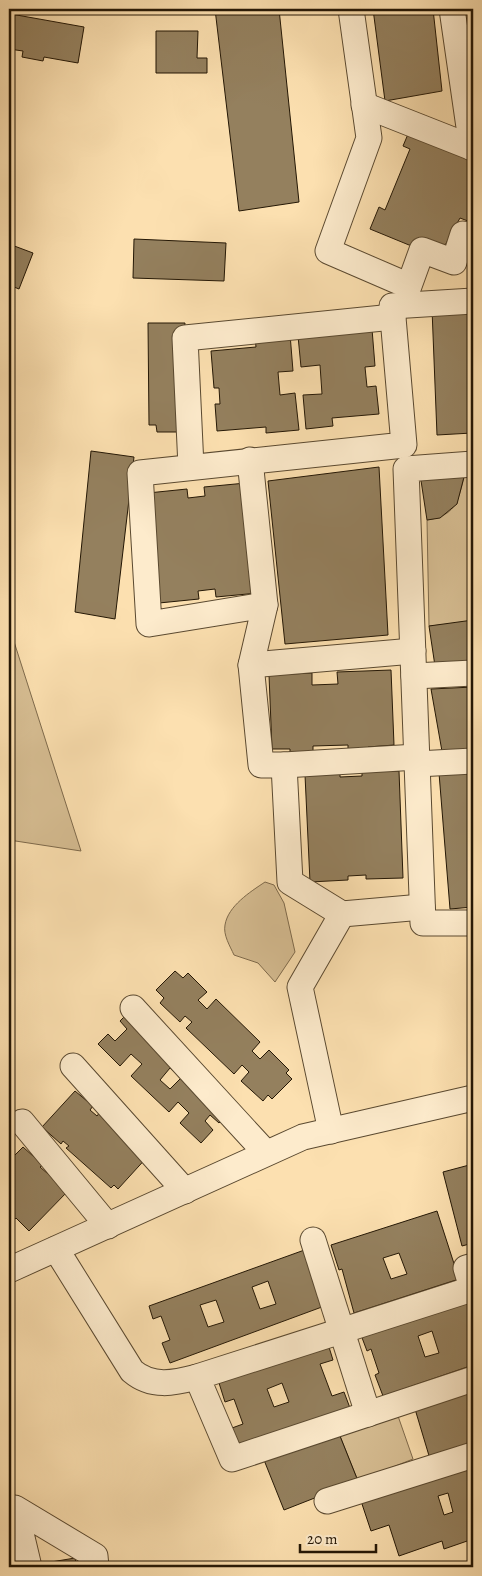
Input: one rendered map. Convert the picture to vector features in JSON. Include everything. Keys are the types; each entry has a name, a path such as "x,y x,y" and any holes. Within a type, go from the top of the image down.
{"street":[{"path":"351,9 369,138 328,251 409,286 422,250 454,262 462,234 473,238"},
{"path":"364,105 472,148 452,9"},
{"path":"473,301 392,306 405,457 423,924 473,923"},
{"path":"191,467 185,338 393,317"},
{"path":"265,605 149,624 140,473 250,460 405,457 473,464"},
{"path":"250,460 265,605 251,665 261,765 417,760 473,762"},
{"path":"251,665 412,651"},
{"path":"414,676 473,673"},
{"path":"284,765 290,882 342,914 422,907"},
{"path":"331,1131 300,987 342,914"},
{"path":"133,1008 266,1153"},
{"path":"73,1066 185,1191"},
{"path":"9,1270 303,1137 473,1098"},
{"path":"22,1122 108,1226"},
{"path":"313,1240 368,1414"},
{"path":"56,1249 132,1370 141,1378 173,1384 342,1330 473,1282"},
{"path":"197,1377 232,1459 473,1379"},
{"path":"327,1502 473,1455"},
{"path":"12,1502 30,1567"},
{"path":"12,1502 95,1556 96,1567"}],"shaded area":[{"path":"473,476 473,622 429,626 427,520 444,515 449,511 457,501 464,477"},
{"path":"9,626 81,851 9,840"},
{"path":"265,882 274,885 284,903 295,952 275,982 258,963 234,955 225,933 225,925 230,912 247,895"},
{"path":"398,1416 413,1459 358,1481 338,1431"}],"building":[{"path":"215,9 279,9 299,202 239,211"},
{"path":"373,9 433,9 442,91 385,101"},
{"path":"11,14 84,27 78,63 44,57 43,61 22,57 23,51 9,49"},
{"path":"156,31 198,31 197,58 207,58 207,73 156,73"},
{"path":"411,127 473,154 473,223 460,218 443,249 409,245 370,229 379,207 385,210 410,149 403,146"},
{"path":"134,239 226,243 224,281 133,278"},
{"path":"9,244 33,253 19,289 9,285"},
{"path":"473,308 473,438 472,433 437,435 432,309"},
{"path":"148,323 185,323 177,432 157,432 156,425 149,425"},
{"path":"372,329 375,366 365,367 367,387 376,386 379,414 332,418 333,426 306,429 303,395 322,394 320,365 301,367 298,336"},
{"path":"290,334 293,371 278,372 280,395 295,393 299,430 266,433 266,427 217,431 215,404 220,404 219,388 214,388 211,351 256,347 255,337"},
{"path":"91,451 134,457 115,619 75,612"},
{"path":"379,467 388,635 285,644 268,481"},
{"path":"420,474 464,477 457,504 440,518 427,520"},
{"path":"246,483 258,593 216,597 215,589 198,591 199,599 159,603 148,493 187,489 188,498 205,496 204,487"},
{"path":"473,620 473,660 435,666 429,626"},
{"path":"391,670 394,745 368,747 368,751 348,751 348,745 313,746 313,753 290,754 290,749 272,749 269,675 312,673 312,685 338,684 337,672"},
{"path":"473,687 473,755 443,757 431,689"},
{"path":"399,771 403,878 366,879 366,875 348,876 348,880 310,882 305,775 340,773 340,777 362,776 362,772"},
{"path":"473,771 473,907 450,909 439,773"},
{"path":"175,971 183,978 188,973 207,992 198,1000 207,1009 216,999 260,1042 252,1051 260,1059 269,1050 289,1070 286,1073 292,1079 272,1099 268,1095 263,1101 241,1081 249,1072 242,1065 234,1074 186,1028 192,1022 185,1016 180,1022 160,1003 164,998 156,990"},
{"path":"133,1008 236,1106 219,1123 210,1115 205,1121 213,1130 201,1143 180,1123 189,1113 178,1102 169,1112 131,1076 142,1064 131,1054 120,1066 98,1044 108,1034 115,1041 127,1029 120,1021","holes":["170,1068 181,1078 170,1089 160,1080"]},
{"path":"75,1091 93,1106 90,1110 97,1116 100,1112 149,1155 118,1189 114,1185 111,1188 66,1148 69,1146 63,1141 61,1144 42,1127"},
{"path":"23,1147 43,1165 40,1167 68,1191 29,1231 16,1218 9,1225 9,1161"},
{"path":"473,1164 473,1243 462,1246 443,1172"},
{"path":"437,1211 459,1279 354,1313 342,1269 339,1270 331,1245","holes":["399,1253 407,1274 391,1279 383,1258"]},
{"path":"310,1248 330,1304 170,1363 162,1343 170,1340 161,1316 153,1319 149,1306","holes":["268,1281 276,1304 260,1309 252,1287","216,1300 224,1322 208,1327 200,1305"]},
{"path":"467,1298 473,1316 473,1365 383,1396 375,1375 379,1373 371,1349 367,1351 361,1335","holes":["432,1331 439,1353 425,1357 418,1336"]},
{"path":"328,1344 333,1360 320,1364 332,1396 344,1392 350,1408 239,1447 232,1428 243,1424 234,1399 225,1402 219,1383","holes":["282,1383 289,1402 274,1407 267,1389"]},
{"path":"473,1391 473,1446 430,1459 415,1409"},
{"path":"336,1426 358,1481 284,1510 262,1455"},
{"path":"473,1462 473,1539 444,1549 442,1541 399,1556 389,1525 371,1531 361,1501","holes":["448,1493 453,1512 444,1515 438,1496"]},
{"path":"75,1558 77,1567 52,1567 51,1562"}]}
